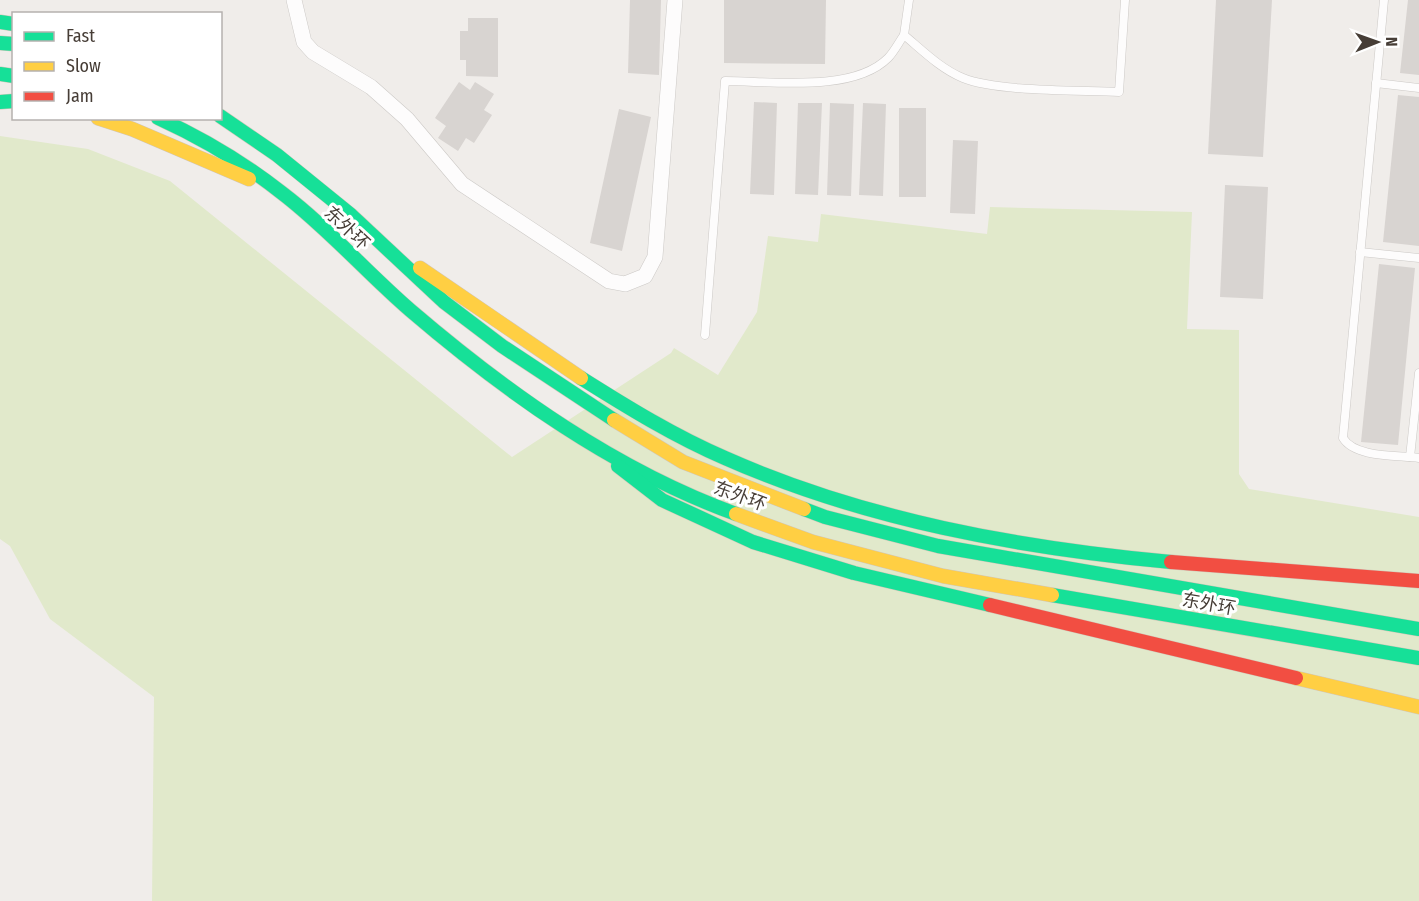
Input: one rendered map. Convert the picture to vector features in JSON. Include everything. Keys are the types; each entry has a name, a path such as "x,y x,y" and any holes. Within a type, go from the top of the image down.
{"main road":[{"name":"东外环","path":"222,117 278,155 376,238 444,302 559,385 683,462 768,497 825,517 938,546 1419,629"},
{"path":"104,120 132,129 283,193"},
{"name":"东外环","path":"162,120 204,139 283,193 408,308 492,378 578,436 698,500 813,542 943,576 1419,658"},
{"path":"376,238 541,353 646,417 723,458 814,495 921,524 1143,560 1419,581"},
{"path":"578,436 662,500 753,542 854,573 1419,707"}],"street":[{"path":"294,0 304,42 313,52 371,87 398,111 462,184 609,281 625,284 645,276 655,257 675,0"}],"lane":[{"path":"705,335 725,81 840,81 866,73 888,58 904,35 909,0"},
{"path":"904,35 945,69 964,79 987,85 1119,92 1125,0"},
{"path":"1384,0 1343,438 1348,446 1358,450 1415,457 1419,373"},
{"path":"1376,83 1419,88"},
{"path":"1360,252 1419,258"}],"green space":[{"path":"0,136 88,149 170,181 512,457 671,353 674,348 718,375 757,312 768,236 818,242 821,214 987,234 990,207 1192,212 1187,329 1239,330 1239,474 1249,489 1419,517 1419,901 152,901 154,697 50,619 10,546 0,539"}],"building":[{"path":"630,0 661,0 659,75 628,73"},
{"path":"724,0 826,0 825,64 724,63"},
{"path":"1216,0 1272,0 1263,157 1208,154"},
{"path":"1408,0 1419,0 1419,75 1400,73"},
{"path":"468,18 498,18 498,77 466,76 466,60 460,60 460,31 468,31"},
{"path":"459,82 470,90 475,82 494,94 484,110 492,115 474,143 466,138 458,151 438,138 446,126 435,118"},
{"path":"1398,95 1419,97 1419,246 1383,242"},
{"path":"754,102 777,103 774,195 750,194"},
{"path":"798,103 822,103 818,195 795,194"},
{"path":"830,103 854,104 851,196 827,195"},
{"path":"863,103 886,104 883,196 859,195"},
{"path":"899,108 926,108 926,197 899,197"},
{"path":"619,109 651,117 622,251 590,243"},
{"path":"953,140 978,141 975,214 950,213"},
{"path":"1225,185 1268,187 1263,299 1220,297"},
{"path":"1379,264 1415,268 1398,445 1361,442"}],"traffic: fast":[{"path":"0,22 12,24"},
{"path":"0,43 12,44"},
{"path":"0,74 12,76"},
{"path":"0,102 12,101"},
{"path":"222,117 277,155 351,215 444,302 502,346 614,420"},
{"path":"162,120 222,152 253,171 282,193 447,341 564,427 648,475 736,514"},
{"path":"581,378 687,440 778,480 832,498 944,528 1000,539 1057,549 1171,562"},
{"path":"618,466 662,500 753,542 854,573 990,605"},
{"path":"804,509 825,517 938,546 1419,629"},
{"path":"1052,595 1419,658"}],"traffic: slow":[{"path":"104,120 132,129 249,179"},
{"path":"420,268 581,378"},
{"path":"614,420 683,462 804,509"},
{"path":"736,514 813,542 943,576 1052,595"},
{"path":"1296,678 1419,707"}],"traffic: jam":[{"path":"1171,562 1419,581"},
{"path":"990,605 1296,678"}]}
